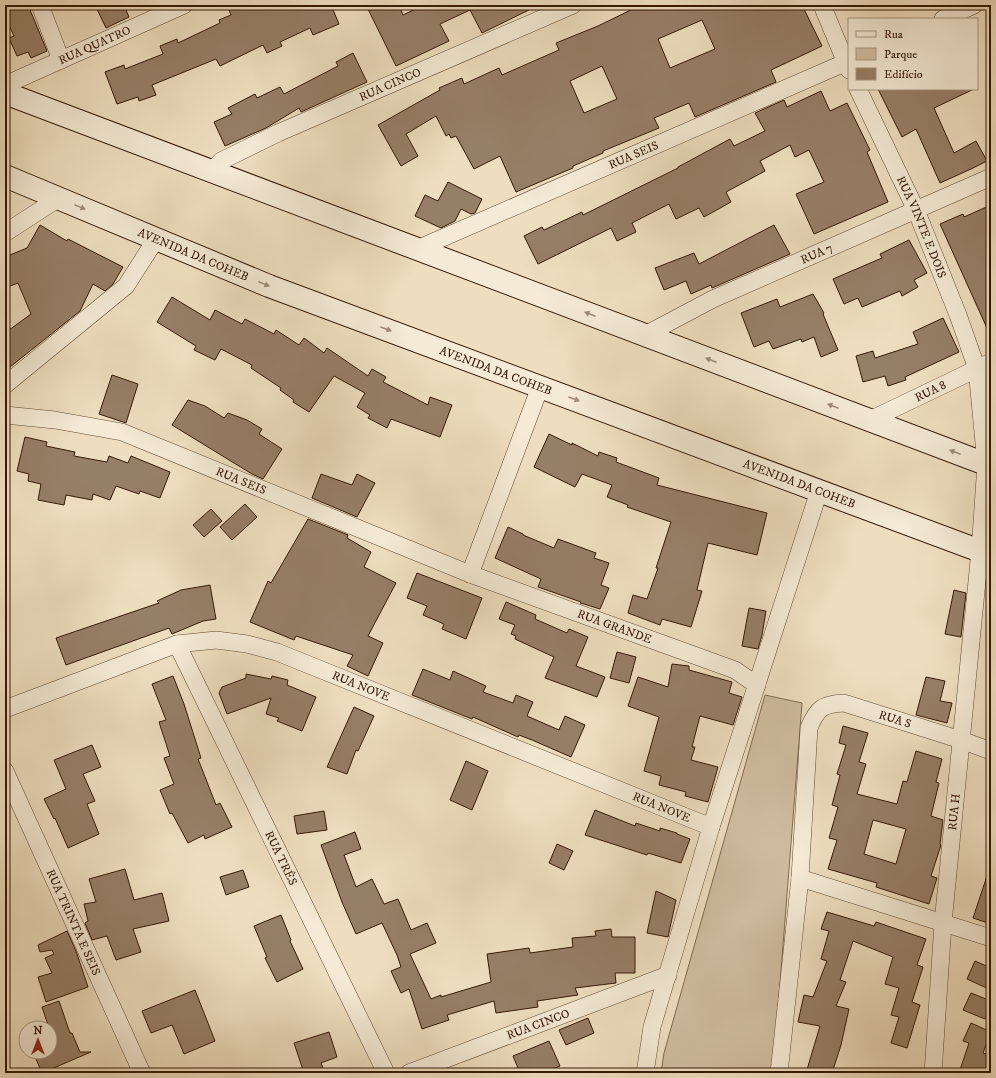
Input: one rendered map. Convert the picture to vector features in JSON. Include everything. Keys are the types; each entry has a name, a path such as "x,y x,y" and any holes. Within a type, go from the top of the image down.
{"main road":[{"path":"5,92 988,465"},
{"name":"AVENIDA DA COHEB","path":"5,176 269,286 986,553"}],"street":[{"path":"40,5 61,60"},
{"name":"RUA QUATRO","path":"5,85 184,5"},
{"name":"RUA CINCO","path":"212,171 221,161 278,133 573,5"},
{"path":"822,5 848,65"},
{"path":"945,18 974,5"},
{"name":"RUA SEIS","path":"417,249 848,65"},
{"name":"RUA VINTE E DOIS","path":"858,90 916,210 958,316 984,365 988,465"},
{"name":"RUA 7","path":"645,335 713,299 991,176"},
{"path":"5,233 59,198"},
{"path":"5,385 126,286 156,239"},
{"name":"RUA 8","path":"870,420 984,365"},
{"path":"470,574 540,387"},
{"name":"RUA SEIS","path":"5,415 56,420 122,432 470,574"},
{"name":"RUA H","path":"933,1073 943,923 961,740 986,553 988,465"},
{"path":"646,1073 652,1026 711,827 819,491"},
{"name":"RUA GRANDE","path":"470,574 735,670 757,685"},
{"name":"RUA NOVE","path":"5,709 176,644 216,640 247,644 277,652 711,827"},
{"name":"RUA TRÊS","path":"176,644 386,1073"},
{"name":"RUA S","path":"800,878 809,728 819,709 831,704 844,703 991,751"},
{"name":"RUA TRINTA E SEIS","path":"5,771 142,1073"},
{"path":"779,1073 800,878 991,938"},
{"name":"RUA CINCO","path":"409,1073 668,975"}],"green space":[{"path":"765,695 802,703 773,1073 661,1073 664,1053"}],"building":[{"path":"21,5 28,5 47,51 31,58 28,52 17,56 9,38 14,36 5,17 5,12"},
{"path":"95,5 124,5 129,17 106,28"},
{"path":"241,5 331,5 339,24 313,35 310,28 280,42 282,46 267,53 263,45 220,66 216,59 152,85 156,95 139,101 138,97 117,104 105,72 124,65 125,69 163,54 160,46 177,39 178,43 220,23 219,20 231,15 229,10"},
{"path":"366,5 399,5 403,15 424,5 539,5 482,33 470,10 440,24 449,41 396,66"},
{"path":"641,5 802,5 822,46 771,70 776,82 695,117 689,103 654,118 659,128 603,151 603,153 573,166 573,168 516,192 500,156 474,169 456,136 451,138 449,134 446,136 436,116 406,134 418,156 401,166 378,125 440,90 439,88 462,78 464,84 499,68 502,75 559,50 556,43 598,26","holes":["702,20 715,49 670,68 658,39","602,66 617,99 584,113 570,81"]},
{"path":"353,53 367,82 301,112 299,108 266,128 225,146 214,122 232,114 228,108 255,94 257,98 280,87 284,94 338,66 336,62"},
{"path":"878,90 972,90 934,108 954,153 976,141 987,161 940,183 916,129 902,137"},
{"path":"821,91 830,111 847,103 870,150 867,152 888,202 814,234 796,194 824,182 809,150 795,157 790,145 760,161 765,171 726,192 731,202 704,217 699,208 676,219 669,204 632,223 636,232 617,241 611,228 538,264 524,236 542,227 544,230 582,212 583,215 678,168 730,139 734,146 765,131 755,113 784,100 787,107"},
{"path":"448,182 482,199 475,213 471,214 461,209 455,221 441,228 415,216 425,195 438,201"},
{"path":"991,205 991,337 940,224 963,214 964,217"},
{"path":"40,225 67,241 68,239 123,267 113,284 105,291 93,284 80,311 5,371 5,333 31,314 18,283 5,288 5,257 27,248"},
{"path":"774,225 790,254 712,288 711,285 691,294 686,281 664,290 655,268 694,253 699,264"},
{"path":"909,240 927,273 914,280 918,287 902,296 900,291 862,307 858,298 844,304 833,279 882,258 880,254"},
{"path":"813,294 824,313 823,314 838,350 821,357 814,337 802,342 801,339 773,349 769,341 754,347 741,313 777,299 780,307"},
{"path":"172,297 210,320 215,310 242,324 245,319 274,334 276,330 299,345 304,338 324,353 327,348 368,376 372,369 386,377 383,382 428,405 430,397 452,405 440,437 391,419 387,428 368,418 370,415 357,407 365,393 334,376 309,412 293,402 294,400 280,390 281,388 251,368 252,365 221,349 215,360 194,350 196,346 157,322"},
{"path":"943,318 959,352 905,377 906,380 888,386 885,376 863,382 856,356 873,351 875,358 918,344 913,332"},
{"path":"112,375 138,384 126,423 99,414"},
{"path":"188,400 205,406 224,418 228,413 247,420 262,429 259,434 282,449 263,479 252,474 172,425"},
{"path":"549,434 572,445 572,443 598,456 599,452 617,458 616,462 659,478 657,485 767,513 757,555 708,543 697,590 702,591 691,627 662,619 660,625 628,613 633,595 647,599 658,568 656,568 671,522 627,507 628,505 607,497 612,485 582,474 575,487 534,467"},
{"path":"25,437 47,442 46,446 75,452 74,456 107,462 109,456 128,463 131,456 170,472 160,498 140,491 139,494 116,486 110,500 93,494 92,500 66,495 64,505 38,500 41,484 28,481 29,474 17,471"},
{"path":"321,474 352,485 357,474 375,483 357,517 312,498"},
{"path":"245,504 257,517 232,540 220,527"},
{"path":"211,509 222,521 204,537 193,525"},
{"path":"308,519 348,535 347,538 371,552 364,567 396,583 368,636 383,643 368,676 347,666 353,655 296,636 294,640 250,622 268,581 271,583"},
{"path":"508,527 554,548 558,539 596,553 594,558 609,563 601,585 609,588 600,609 538,587 541,579 495,558"},
{"path":"417,573 482,598 466,639 442,629 444,624 423,615 427,606 407,598"},
{"path":"210,585 216,619 203,621 172,634 169,628 66,665 56,638 159,603 157,601 181,590"},
{"path":"954,590 966,593 961,637 945,634"},
{"path":"506,602 536,615 535,619 567,633 569,629 588,637 576,666 605,677 597,697 545,678 554,657 515,639 516,636 511,634 515,625 499,619"},
{"path":"749,608 766,611 758,649 742,646"},
{"path":"617,652 636,657 629,683 610,678"},
{"path":"672,664 689,666 689,670 732,682 729,693 742,697 733,725 700,716 692,747 695,747 691,760 718,767 708,802 685,796 686,792 659,785 661,776 644,771 659,717 628,706 638,677 668,687"},
{"path":"423,669 450,680 453,671 486,686 483,692 513,703 516,695 533,702 527,716 559,730 565,716 585,725 571,757 532,740 519,735 518,737 473,717 472,719 412,695"},
{"path":"246,674 271,679 272,676 288,680 287,685 316,697 302,731 277,721 279,718 266,714 271,698 227,714 219,693 222,687 246,678"},
{"path":"173,676 184,704 201,758 198,759 216,805 220,803 232,827 205,839 204,835 188,843 172,813 170,814 160,790 174,784 164,758 170,756 159,722 166,720 152,684"},
{"path":"926,677 945,681 940,701 952,703 947,723 916,715"},
{"path":"354,707 374,716 358,751 356,750 347,774 327,767"},
{"path":"843,726 868,733 859,762 866,764 857,794 897,804 903,781 907,782 916,751 942,759 936,782 939,783 931,816 943,820 941,845 931,876 937,878 929,904 876,887 877,883 828,869 837,840 829,838 838,807 832,805 840,775 837,774 846,745 839,743","holes":["873,820 906,829 896,864 864,854"]},
{"path":"92,745 101,767 83,774 95,801 87,804 99,834 68,848 55,818 54,819 44,799 66,789 54,760"},
{"path":"466,761 488,771 472,810 450,800"},
{"path":"595,810 635,826 636,823 660,831 660,828 690,839 681,863 648,853 647,855 585,835"},
{"path":"324,811 327,830 297,834 294,816"},
{"path":"355,832 361,849 344,855 356,887 372,879 384,904 398,899 411,930 427,923 436,943 410,954 431,999 491,982 487,954 529,948 530,953 573,947 572,938 596,936 595,931 611,929 612,937 635,937 635,973 615,973 616,983 575,988 578,995 537,1001 538,1007 496,1013 494,1001 447,1015 449,1020 422,1029 409,989 401,993 391,971 401,967 382,923 356,934 342,902 321,845"},
{"path":"557,844 573,851 564,870 549,863"},
{"path":"125,869 134,900 162,893 169,921 133,929 141,952 116,960 107,936 92,940 85,923 88,921 84,904 96,902 89,879"},
{"path":"243,870 249,887 226,895 220,877"},
{"path":"988,873 991,873 991,924 973,918"},
{"path":"656,891 676,900 668,937 647,933"},
{"path":"827,912 874,926 876,922 926,939 917,965 923,967 912,1002 920,1005 907,1048 891,1043 899,1017 891,1015 899,988 885,984 893,957 853,941 840,980 846,982 836,1006 849,1009 841,1045 832,1073 806,1073 820,1026 798,1022 804,995 813,997 827,961 821,959 829,931 821,929"},
{"path":"281,915 291,940 290,941 303,969 277,982 265,958 267,957 254,926"},
{"path":"67,931 76,951 88,987 46,1002 38,977 52,973 45,958 54,954 52,950 40,952 38,945"},
{"path":"975,961 991,968 991,990 967,979"},
{"path":"195,990 215,1041 184,1054 172,1025 151,1033 142,1011"},
{"path":"971,993 991,1001 991,1007 985,1019 963,1010"},
{"path":"59,1001 70,1033 72,1033 80,1052 91,1052 42,1073 36,1060 58,1060 58,1020 46,1020 42,1007"},
{"path":"588,1018 594,1033 566,1045 559,1030"},
{"path":"971,1023 991,1032 983,1053 991,1056 991,1073 976,1069 974,1073 959,1073 969,1043 963,1041"},
{"path":"329,1032 337,1057 321,1063 325,1073 304,1073 294,1043"},
{"path":"549,1041 560,1066 544,1073 520,1073 513,1056"}]}
